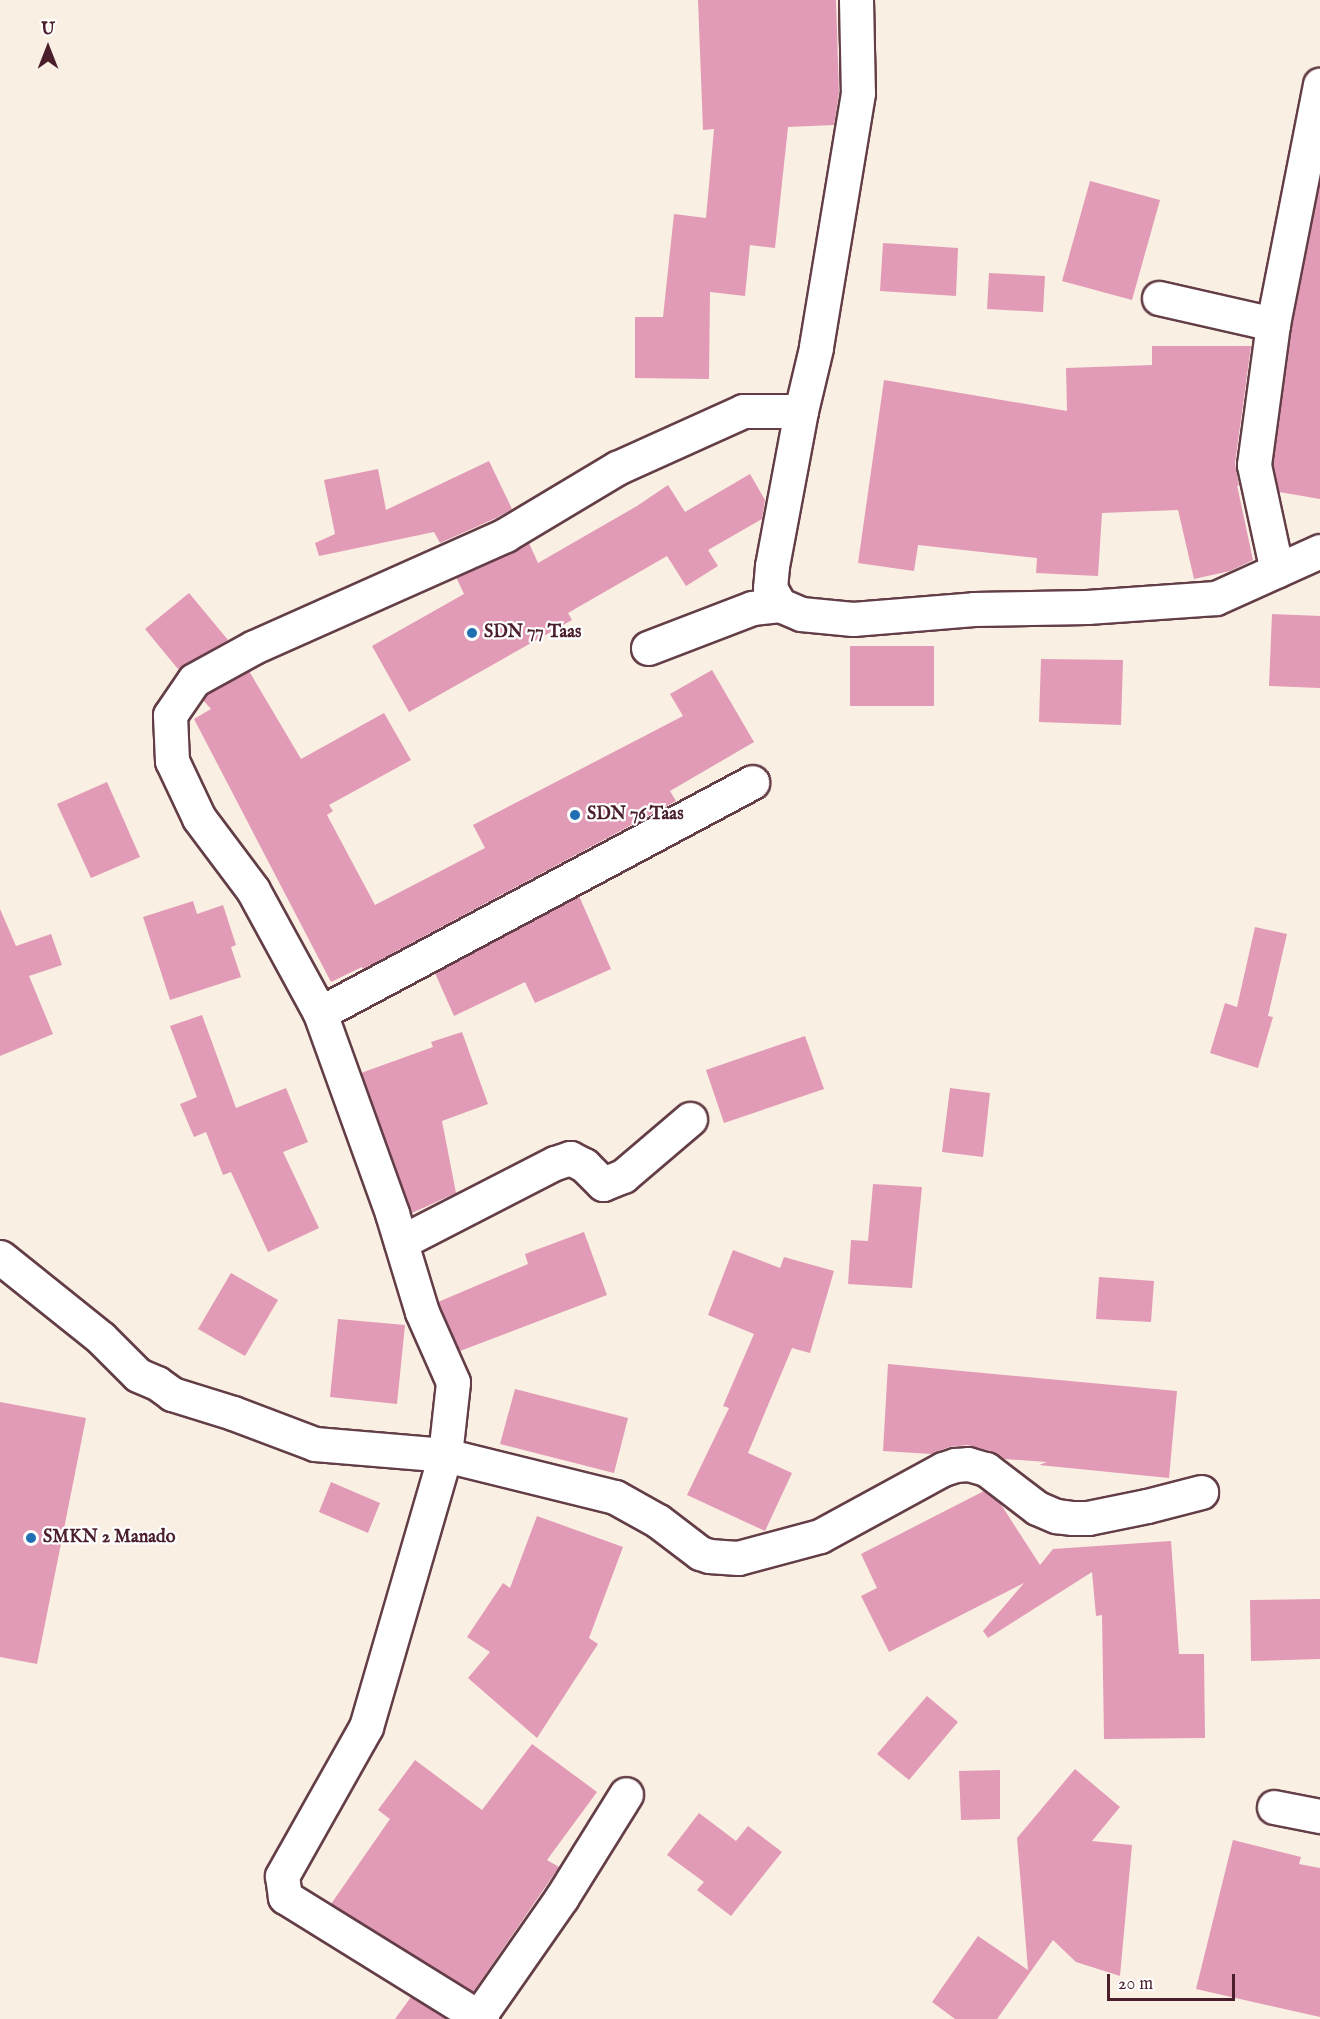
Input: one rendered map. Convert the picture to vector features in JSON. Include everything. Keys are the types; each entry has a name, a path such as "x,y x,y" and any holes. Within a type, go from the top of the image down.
{"street":[{"path":"780,605 770,588 772,567 801,411 816,348 858,93 856,0"},
{"path":"1277,571 1254,465 1273,324 1320,85"},
{"path":"1159,298 1273,324"},
{"path":"626,1794 561,1897 479,2018 285,1897 282,1876 366,1727 445,1455 453,1382 422,1312 401,1242 320,1013 253,890 199,818 172,760 170,715 194,680 254,647 505,535 617,468 743,411 801,411"},
{"path":"648,648 752,608 780,605 801,615 853,619 974,609 1087,607 1216,598 1320,551"},
{"path":"320,1013 752,782"},
{"path":"401,1242 555,1163 570,1158 584,1165 603,1184 623,1176 690,1119"},
{"path":"0,1257 101,1338 138,1375 158,1383 172,1394 233,1413 315,1444 412,1450 445,1455 615,1497 658,1521 700,1553 723,1558 738,1558 767,1552 820,1536 943,1469 968,1464 986,1469 1037,1508 1056,1516 1088,1518 1201,1492"},
{"path":"1274,1807 1320,1816"}],"building":[{"path":"698,0 836,0 839,93 834,125 788,127 775,248 750,245 745,296 710,292 709,379 635,378 635,317 663,317 674,214 706,218 714,129 703,130"},
{"path":"1090,181 1160,200 1132,300 1062,281"},
{"path":"1320,182 1320,499 1279,492 1273,464 1292,327"},
{"path":"883,243 958,248 956,296 880,291"},
{"path":"989,273 1045,276 1043,312 987,309"},
{"path":"1152,346 1251,346 1235,463 1239,486 1237,485 1253,560 1230,571 1194,579 1178,510 1102,513 1098,576 1036,573 1037,558 918,545 914,571 858,563 884,380 1067,411 1066,368 1152,365"},
{"path":"489,461 512,509 496,518 440,543 434,532 319,556 315,543 335,534 324,480 378,469 386,510"},
{"path":"750,474 765,500 762,519 708,550 718,566 686,586 667,556 568,613 572,620 409,712 372,646 464,594 456,577 529,543 538,563 637,506 668,485 685,512"},
{"path":"189,593 228,640 178,669 145,629"},
{"path":"1272,614 1320,616 1320,688 1269,686"},
{"path":"850,646 934,646 934,706 850,706"},
{"path":"1041,659 1123,660 1121,725 1039,722"},
{"path":"712,670 754,742 670,791 676,801 363,969 362,967 331,982 194,719 211,709 203,700 207,694 249,671 301,759 384,713 411,760 329,805 333,811 327,815 375,905 485,848 473,825 683,716 670,694"},
{"path":"107,782 140,857 91,878 57,804"},
{"path":"579,896 611,969 535,1003 525,982 454,1016 435,973"},
{"path":"193,901 197,914 223,905 236,945 231,947 241,977 170,1000 143,917"},
{"path":"0,909 16,946 51,934 62,965 29,976 53,1034 0,1056"},
{"path":"1255,927 1287,934 1268,1016 1273,1017 1258,1068 1210,1053 1225,1003 1237,1007"},
{"path":"202,1015 236,1108 286,1088 308,1142 283,1152 319,1228 268,1252 231,1172 223,1175 206,1132 194,1137 180,1104 197,1097 170,1026"},
{"path":"462,1032 488,1104 442,1121 456,1193 412,1213 361,1073 433,1047 431,1042"},
{"path":"805,1036 824,1089 724,1123 706,1070"},
{"path":"950,1088 990,1093 983,1157 942,1152"},
{"path":"873,1184 922,1187 912,1288 848,1284 851,1240 868,1241"},
{"path":"584,1232 607,1295 460,1351 438,1302 528,1264 525,1254"},
{"path":"733,1250 780,1268 784,1257 834,1271 810,1353 792,1348 748,1453 792,1473 765,1531 687,1495 729,1408 723,1406 754,1334 708,1315"},
{"path":"231,1273 278,1300 245,1356 198,1329"},
{"path":"1099,1277 1154,1281 1151,1322 1096,1319"},
{"path":"338,1319 405,1325 397,1404 330,1397"},
{"path":"888,1364 1177,1391 1169,1478 1039,1465 1047,1462 1004,1459 991,1451 967,1445 949,1447 931,1454 883,1451"},
{"path":"515,1389 628,1418 614,1473 500,1444"},
{"name":"SMKN 2 Manado","path":"0,1402 86,1418 37,1664 0,1657"},
{"path":"331,1482 380,1503 368,1533 319,1512"},
{"path":"984,1491 1000,1503 1040,1565 1053,1549 1171,1541 1179,1654 1204,1654 1205,1738 1104,1739 1102,1615 1096,1616 1092,1572 988,1638 983,1631 1024,1583 889,1652 861,1596 877,1588 861,1554"},
{"path":"537,1516 623,1547 589,1638 598,1644 537,1738 468,1678 490,1652 467,1637 503,1583 510,1588"},
{"path":"1320,1599 1320,1659 1251,1661 1250,1600"},
{"path":"927,1696 958,1722 909,1780 877,1754"},
{"path":"532,1744 597,1792 547,1860 559,1867 473,1992 331,1904 390,1819 378,1810 415,1760 482,1810"},
{"path":"1075,1769 1120,1807 1092,1841 1132,1845 1120,1976 1076,1962 1053,1940 997,2019 955,2019 932,2002 978,1936 1028,1970 1017,1838"},
{"path":"1000,1770 1000,1819 961,1820 959,1771"},
{"path":"699,1813 736,1841 748,1826 782,1852 731,1916 697,1890 704,1882 667,1855"},
{"path":"1233,1840 1301,1857 1299,1864 1320,1868 1320,2017 1196,1989"},
{"path":"411,1997 446,2019 395,2019"}],"place":[{"name":"SDN 77 Taas","path":"472,633"},
{"name":"SDN 76 Taas","path":"575,815"},
{"name":"SMKN 2 Manado","path":"31,1538"}]}
